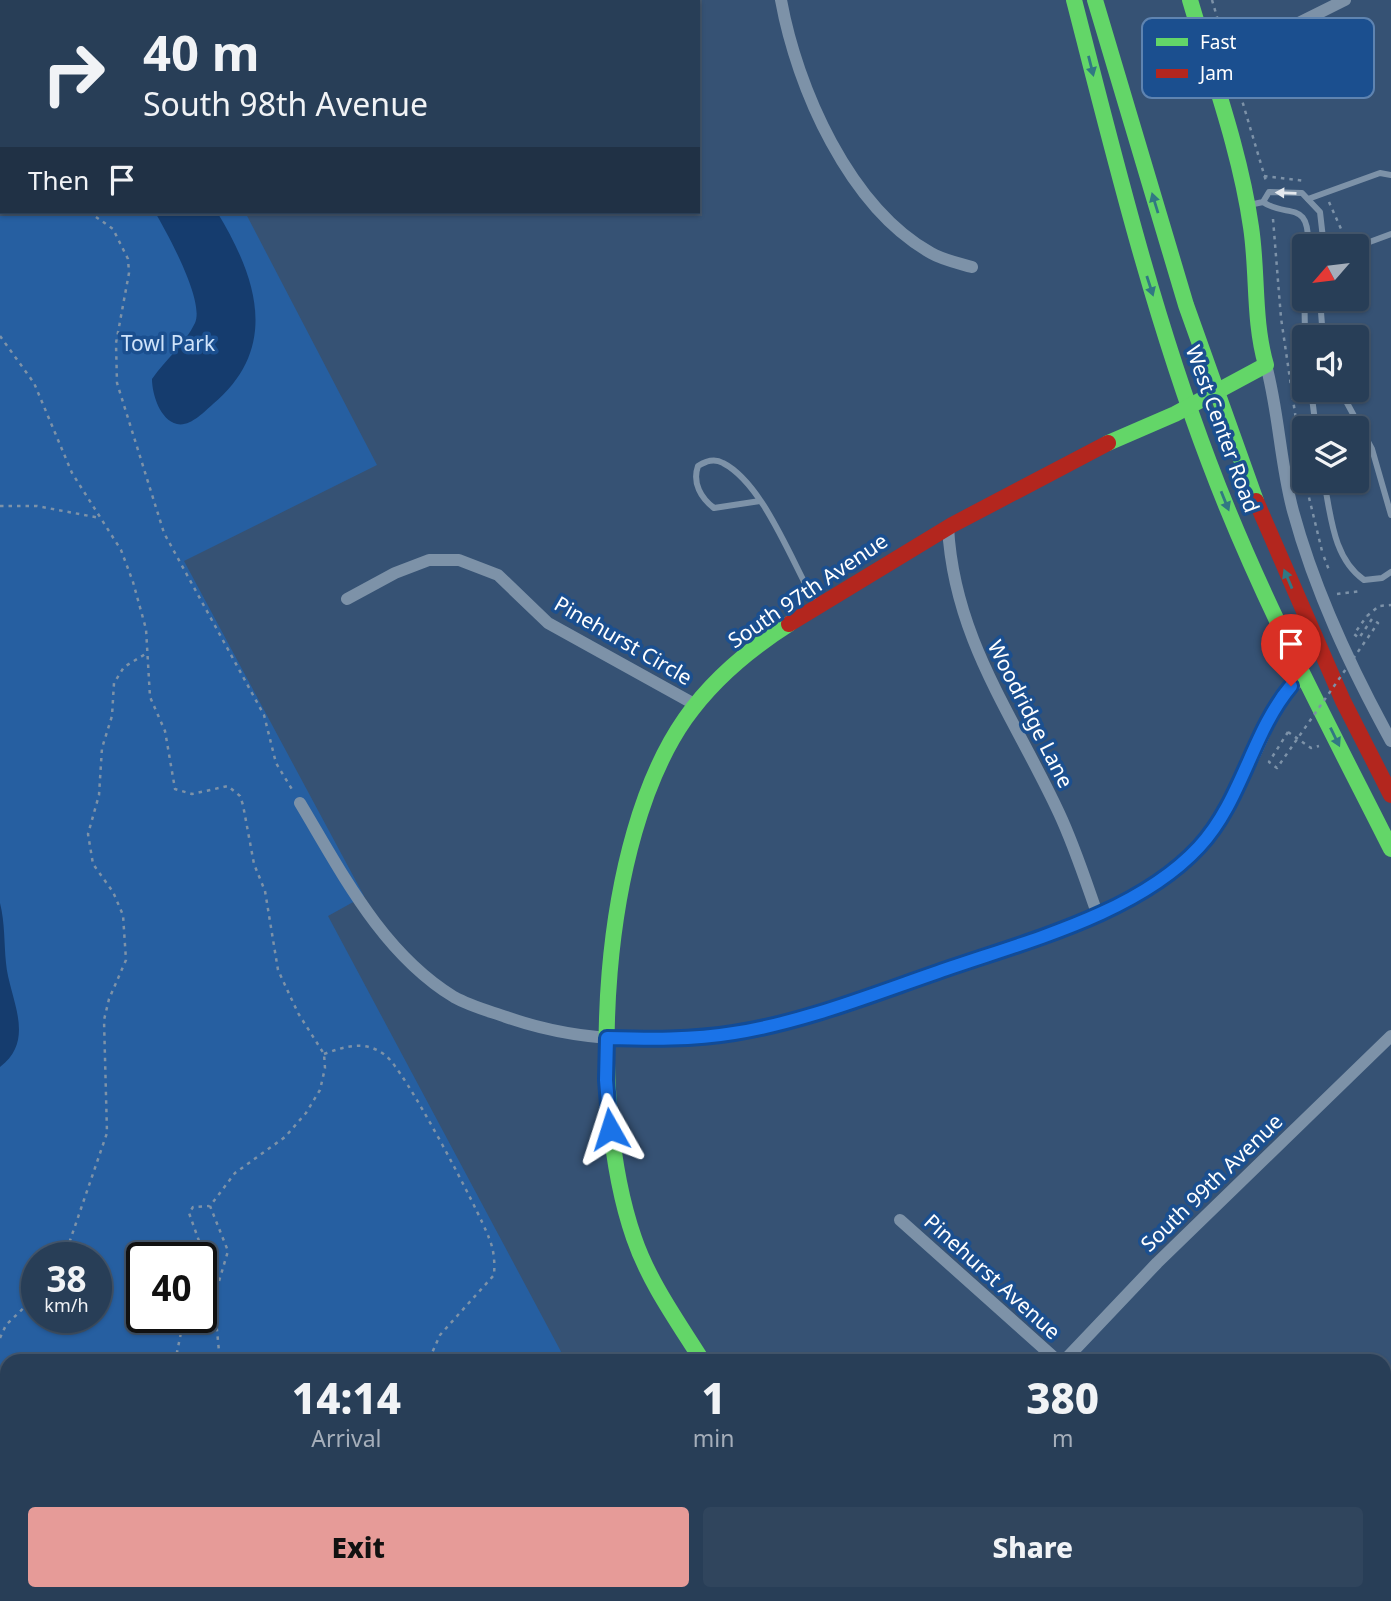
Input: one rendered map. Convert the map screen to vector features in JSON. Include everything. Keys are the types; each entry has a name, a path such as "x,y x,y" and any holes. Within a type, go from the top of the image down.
{"main road":[{"name":"West Center Road","path":"1074,0 1134,236 1189,407 1235,527 1391,849"},
{"name":"West Center Road","path":"1095,0 1166,240 1215,388 1258,505 1344,706 1391,795"},
{"path":"1190,0 1195,18"},
{"path":"1220,98 1255,204 1256,325 1265,365"},
{"name":"South 97th Avenue","path":"697,1354 657,1287 634,1237 614,1156 607,1102 607,1038 617,913 629,847 654,773 708,688 751,652 817,606 948,527 1085,453 1189,407 1215,388 1265,365"}],"street":[{"path":"781,0 806,90 852,174 887,216 911,239 937,256 972,267"},
{"path":"1309,18 1345,0"},
{"path":"1265,365 1275,399 1293,508 1305,551 1332,621 1391,741"},
{"name":"Woodridge Lane","path":"948,527 953,575 975,650 1058,811 1097,913"},
{"name":"Pinehurst Circle","path":"347,599 395,572 429,561 459,560 498,575 548,623 696,705"},
{"path":"300,803 350,886 397,950 420,973 467,1003 542,1030 607,1038 695,1037 765,1028 862,999 1097,913 1155,885 1200,846 1233,797 1283,696 1305,676"},
{"name":"South 99th Avenue","path":"1069,1354 1157,1263 1391,1036"},
{"name":"Pinehurst Avenue","path":"901,1220 1052,1354"}],"lane":[{"path":"1308,200 1380,173 1391,175"},
{"path":"1255,204 1269,192 1302,193 1320,212 1324,234"},
{"path":"1255,204 1292,209 1307,225 1308,234"},
{"path":"1369,242 1391,234"},
{"path":"1347,402 1372,449 1391,515"},
{"path":"760,501 714,508 704,500 697,486 695,475 698,466 709,460 722,462 740,477 760,501 817,606"},
{"path":"1327,493 1340,553 1352,571 1364,580 1382,578 1391,572"}],"path":[{"path":"92,214 113,229 128,259 130,273 116,343 117,383 164,533 264,715 276,763 300,803"},
{"path":"0,336 34,383 72,473 121,551 134,582 146,629 150,697 165,731 175,789 192,794 228,786 240,796 254,864 265,891 278,970 298,1013 324,1054 324,1079 315,1103 285,1137 235,1173 210,1206 193,1207 189,1213 199,1242"},
{"path":"1287,354 1296,416"},
{"path":"1308,493 1330,575"},
{"path":"0,506 57,508 100,518"},
{"path":"1334,584 1340,603"},
{"path":"1322,744 1311,748 1287,732 1269,762 1277,768 1378,623 1372,619 1359,638 1354,634 1367,616 1379,606 1391,606"},
{"path":"1355,651 1359,660"},
{"path":"70,1242 107,1133 104,1020 109,999 126,960 123,915 113,892 93,864 88,835 99,794 102,748 112,716 114,683 124,667 148,653"},
{"path":"324,1054 359,1045 370,1046 388,1056 429,1122 489,1238 493,1250 494,1275 440,1335 432,1354"},
{"path":"210,1206 228,1251 217,1288 215,1309 219,1354"},
{"path":"0,1338 6,1325 21,1310"},
{"path":"176,1354 181,1333"}],"green space":[{"name":"Towl Park","path":"0,214 246,214 377,465 184,561 364,896 328,916 562,1354 0,1354"}],"shaded area":[{"path":"156,214 218,214 242,261 251,286 255,311 254,335 248,359 234,382 201,415 182,424 171,422 162,412 155,399 152,379 191,331 197,313 190,284"},
{"path":"0,903 6,963 19,1031 11,1056 0,1067"}],"traffic: fast":[{"path":"1074,0 1152,291 1209,462 1272,609 1391,849"},
{"path":"1095,0 1186,305 1256,501"},
{"path":"1190,0 1195,18"},
{"path":"1108,443 1175,414 1266,365 1259,331 1253,244 1246,198 1220,98"},
{"path":"698,1354 665,1302 640,1254 619,1181 610,1116 607,1045 610,973 619,900 634,832 656,771 685,719 719,678 759,644 789,624"}],"traffic: jam":[{"path":"789,624 952,525 1108,443"},
{"path":"1256,501 1343,701 1391,795"}],"route":[{"path":"610,1129 605,1059 607,1038 695,1037 765,1028 862,999 1007,948 1097,913 1155,885 1180,866 1215,826 1233,797 1273,713 1291,686"}]}
